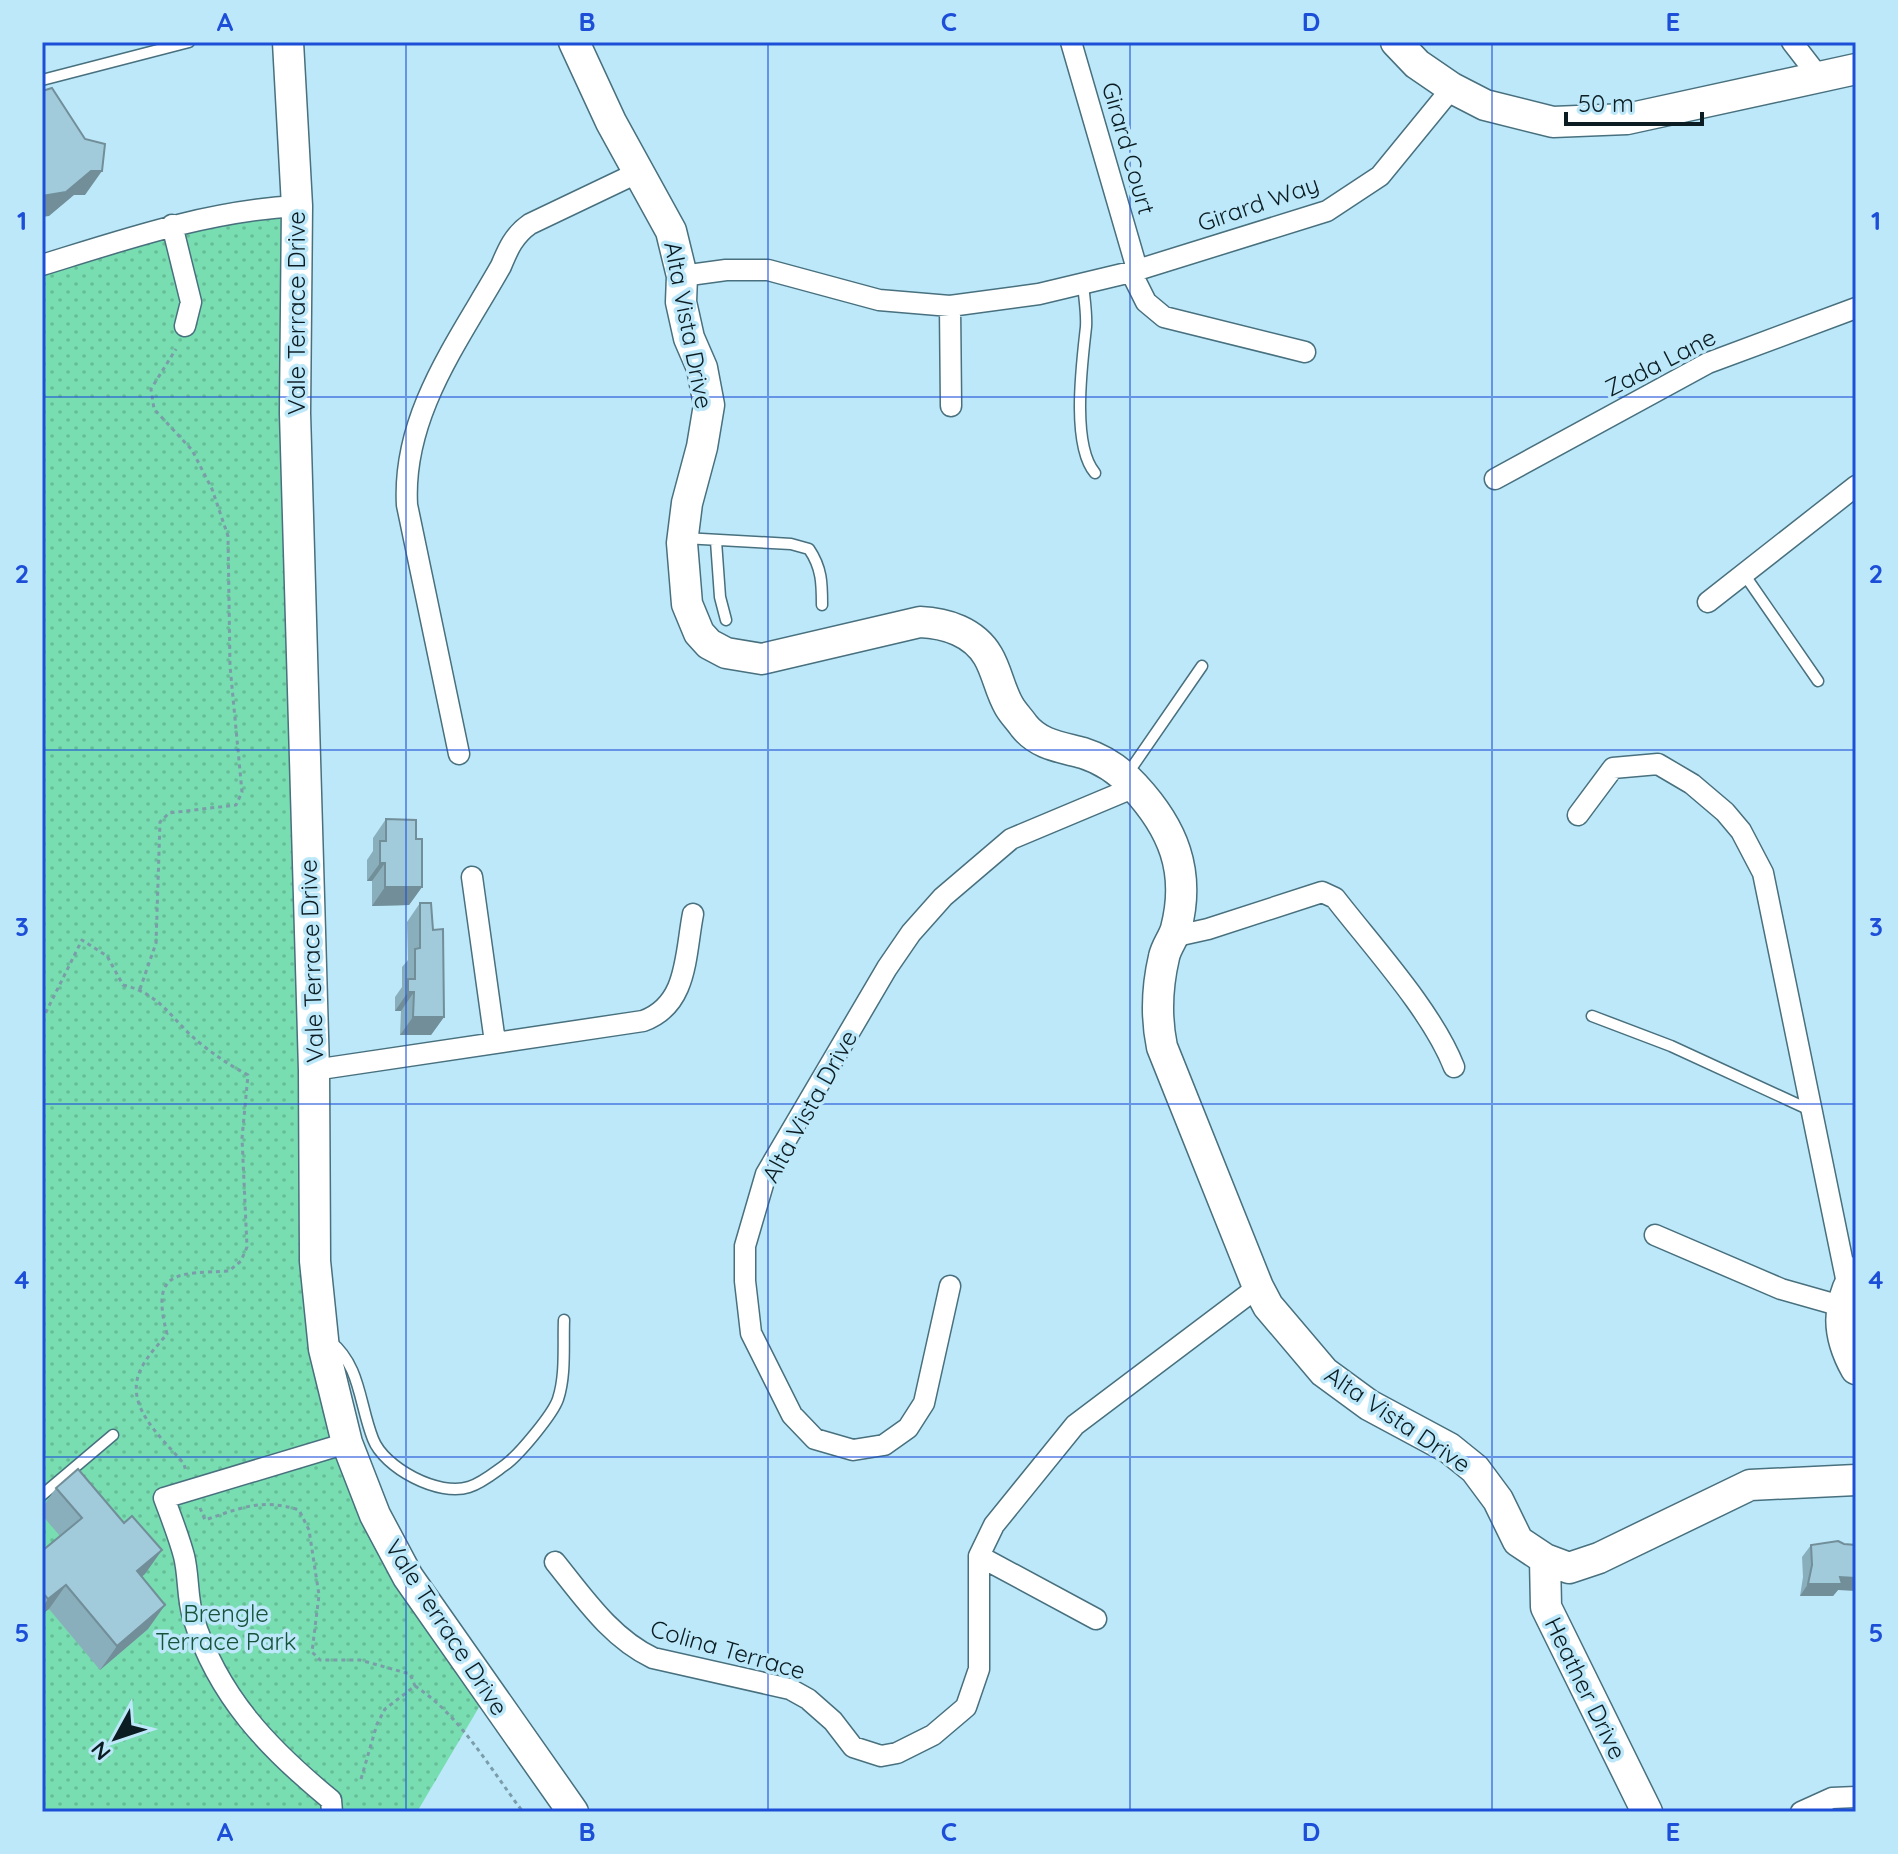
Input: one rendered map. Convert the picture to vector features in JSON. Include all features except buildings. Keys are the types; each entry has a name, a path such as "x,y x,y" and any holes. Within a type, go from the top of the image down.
{"street":[{"name":"Vale Terrace Drive","path":"288,42 297,206 295,413 314,1070 315,1261 323,1334 347,1443 375,1515 408,1577 573,1812"},
{"name":"Alta Vista Drive","path":"574,42 611,122 671,231 682,276 681,302 689,338 702,368 709,405 682,538 686,594 692,621 709,644 726,653 762,659 920,622 937,623 965,633 987,654 1009,706 1028,731 1053,747 1084,754 1118,771 1130,782 1171,835 1181,873 1181,899 1172,937 1164,954 1157,1019 1162,1047 1268,1306 1324,1372 1369,1405 1449,1448 1475,1469 1498,1500 1518,1541 1545,1559"},
{"name":"Girard Court","path":"1071,42 1134,270 1146,302 1164,317 1305,352"},
{"path":"1396,42 1417,64 1452,88 1485,105 1553,122 1627,119 1856,69"},
{"path":"1792,42 1819,77"},
{"name":"Girard Way","path":"682,276 726,270 768,270 879,300 950,306 1039,294 1134,270 1327,211 1380,176 1452,88"},
{"path":"459,754 407,505 405,478 421,409 520,231 639,172"},
{"path":"42,265 172,225 263,208 297,206"},
{"path":"172,225 191,302 185,326"},
{"path":"950,306 951,406"},
{"name":"Zada Lane","path":"1495,479 1708,363 1856,308"},
{"path":"1708,602 1856,486"},
{"path":"1578,815 1613,768 1658,764 1692,784 1725,812 1741,831 1763,873 1848,1288 1840,1326 1843,1341 1856,1369"},
{"name":"Alta Vista Drive","path":"950,1286 924,1403 908,1428 884,1445 853,1450 815,1439 792,1415 751,1333 745,1281 745,1246 766,1174 887,968 911,933 943,897 1011,839 1130,782"},
{"path":"472,877 495,1042"},
{"path":"1172,937 1208,929 1322,892 1335,898 1396,977 1444,1043 1454,1067"},
{"path":"314,1070 643,1021 659,1015 671,1003 679,988 693,914"},
{"path":"1655,1235 1781,1289 1848,1288"},
{"name":"Colina Terrace","path":"555,1562 613,1632 636,1650 653,1658 790,1689 817,1706 853,1747 881,1756 897,1753 933,1735 966,1707 979,1669 979,1556 994,1525 1075,1425 1258,1287"},
{"path":"332,1812 331,1800 292,1768 248,1722 214,1670 192,1615 184,1557 164,1498 347,1443"},
{"path":"1545,1559 1569,1568 1599,1558 1750,1485 1856,1480"},
{"path":"979,1556 1096,1619"},
{"name":"Heather Drive","path":"1545,1559 1546,1607 1647,1812"},
{"path":"1801,1812 1832,1798 1856,1797"}],"lane":[{"path":"42,80 189,42"},
{"path":"1083,283 1086,324 1080,364 1083,445 1087,464 1095,473"},
{"path":"682,538 791,544 809,549 817,560 822,576 822,605"},
{"path":"716,541 720,597 726,620"},
{"path":"1744,574 1818,681"},
{"path":"1130,782 1202,666"},
{"path":"1592,1016 1671,1046 1811,1110"},
{"path":"323,1334 342,1350 358,1378 373,1442 386,1459 418,1480 446,1489 469,1488 518,1456 558,1401 564,1320"},
{"path":"42,1495 113,1435"}],"path":[{"path":"140,989 156,943 160,822 169,813 236,805 242,792 230,666 228,536 212,489 192,450 154,409 151,389 176,349"},
{"path":"42,1020 82,940 107,956 123,985 154,996 199,1043 248,1075 242,1138 247,1247 241,1261 229,1271 186,1272 175,1277 162,1293 160,1302 167,1334 143,1365 135,1385 146,1421 184,1464 205,1520 260,1503 282,1504 299,1510 309,1530 319,1595 312,1652 320,1660 360,1660 410,1674 415,1686 458,1727 523,1812"},
{"path":"361,1779 377,1724 385,1709 415,1686"}],"green space":[{"name":"Brengle Terrace Park","path":"293,196 315,1236 347,1442 488,1692 417,1812 42,1812 42,264 258,198"}]}
